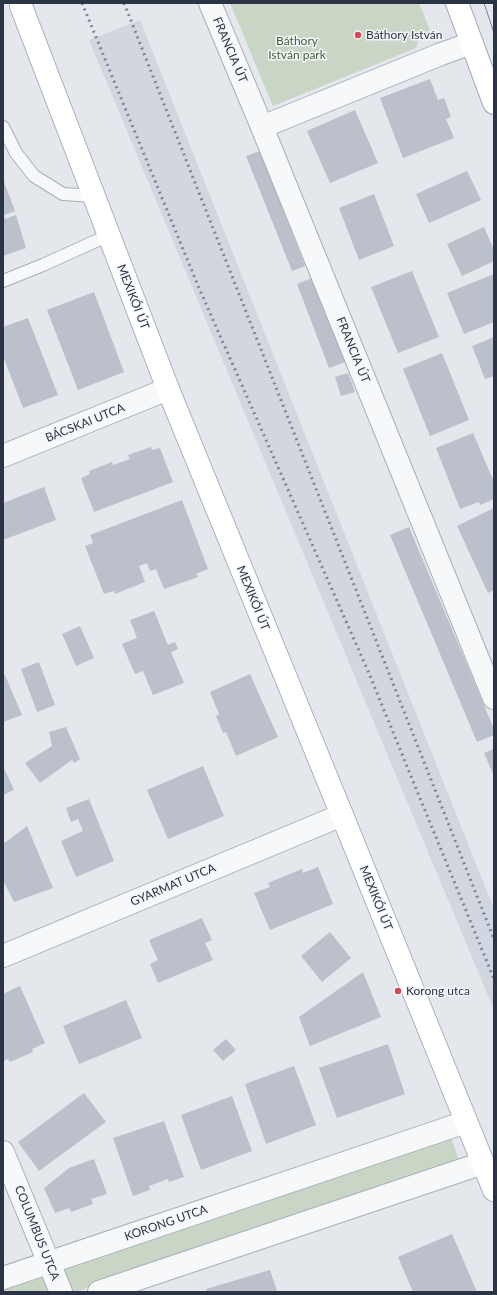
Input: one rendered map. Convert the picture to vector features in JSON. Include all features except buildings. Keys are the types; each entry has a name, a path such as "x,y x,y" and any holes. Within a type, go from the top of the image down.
{"street":[{"name":"FRANCIA ÚT","path":"210,3 262,127 494,698"},
{"path":"457,3 494,103"},
{"name":"MEXIKÓI ÚT","path":"18,6 94,196 168,389 494,1190"},
{"path":"262,127 441,54 472,43"},
{"name":"BÁCSKAI UTCA","path":"3,456 168,389"},
{"name":"GYARMAT UTCA","path":"3,956 342,815"},
{"name":"KORONG UTCA","path":"3,1278 466,1122"},
{"name":"COLUMBUS UTCA","path":"3,1152 50,1262 61,1292"},
{"path":"99,1292 483,1163"}],"lane":[{"path":"3,127 16,153 34,176 63,194 94,196"},
{"path":"3,281 43,265 109,235"}],"shaded area":[{"path":"140,20 494,909 494,1010 89,40"}],"green space":[{"name":"Báthory István park","path":"230,3 419,3 430,30 420,34 416,48 273,106"},
{"path":"450,1134 460,1164 75,1292 3,1292 3,1286"}],"tram line":[{"path":"484,3 494,33"}],"railway":[{"path":"82,3 199,288 368,671 494,979"},
{"path":"124,3 494,939"}],"place":[{"name":"Báthory István","path":"358,35"},
{"name":"Korong utca","path":"398,991"}]}
